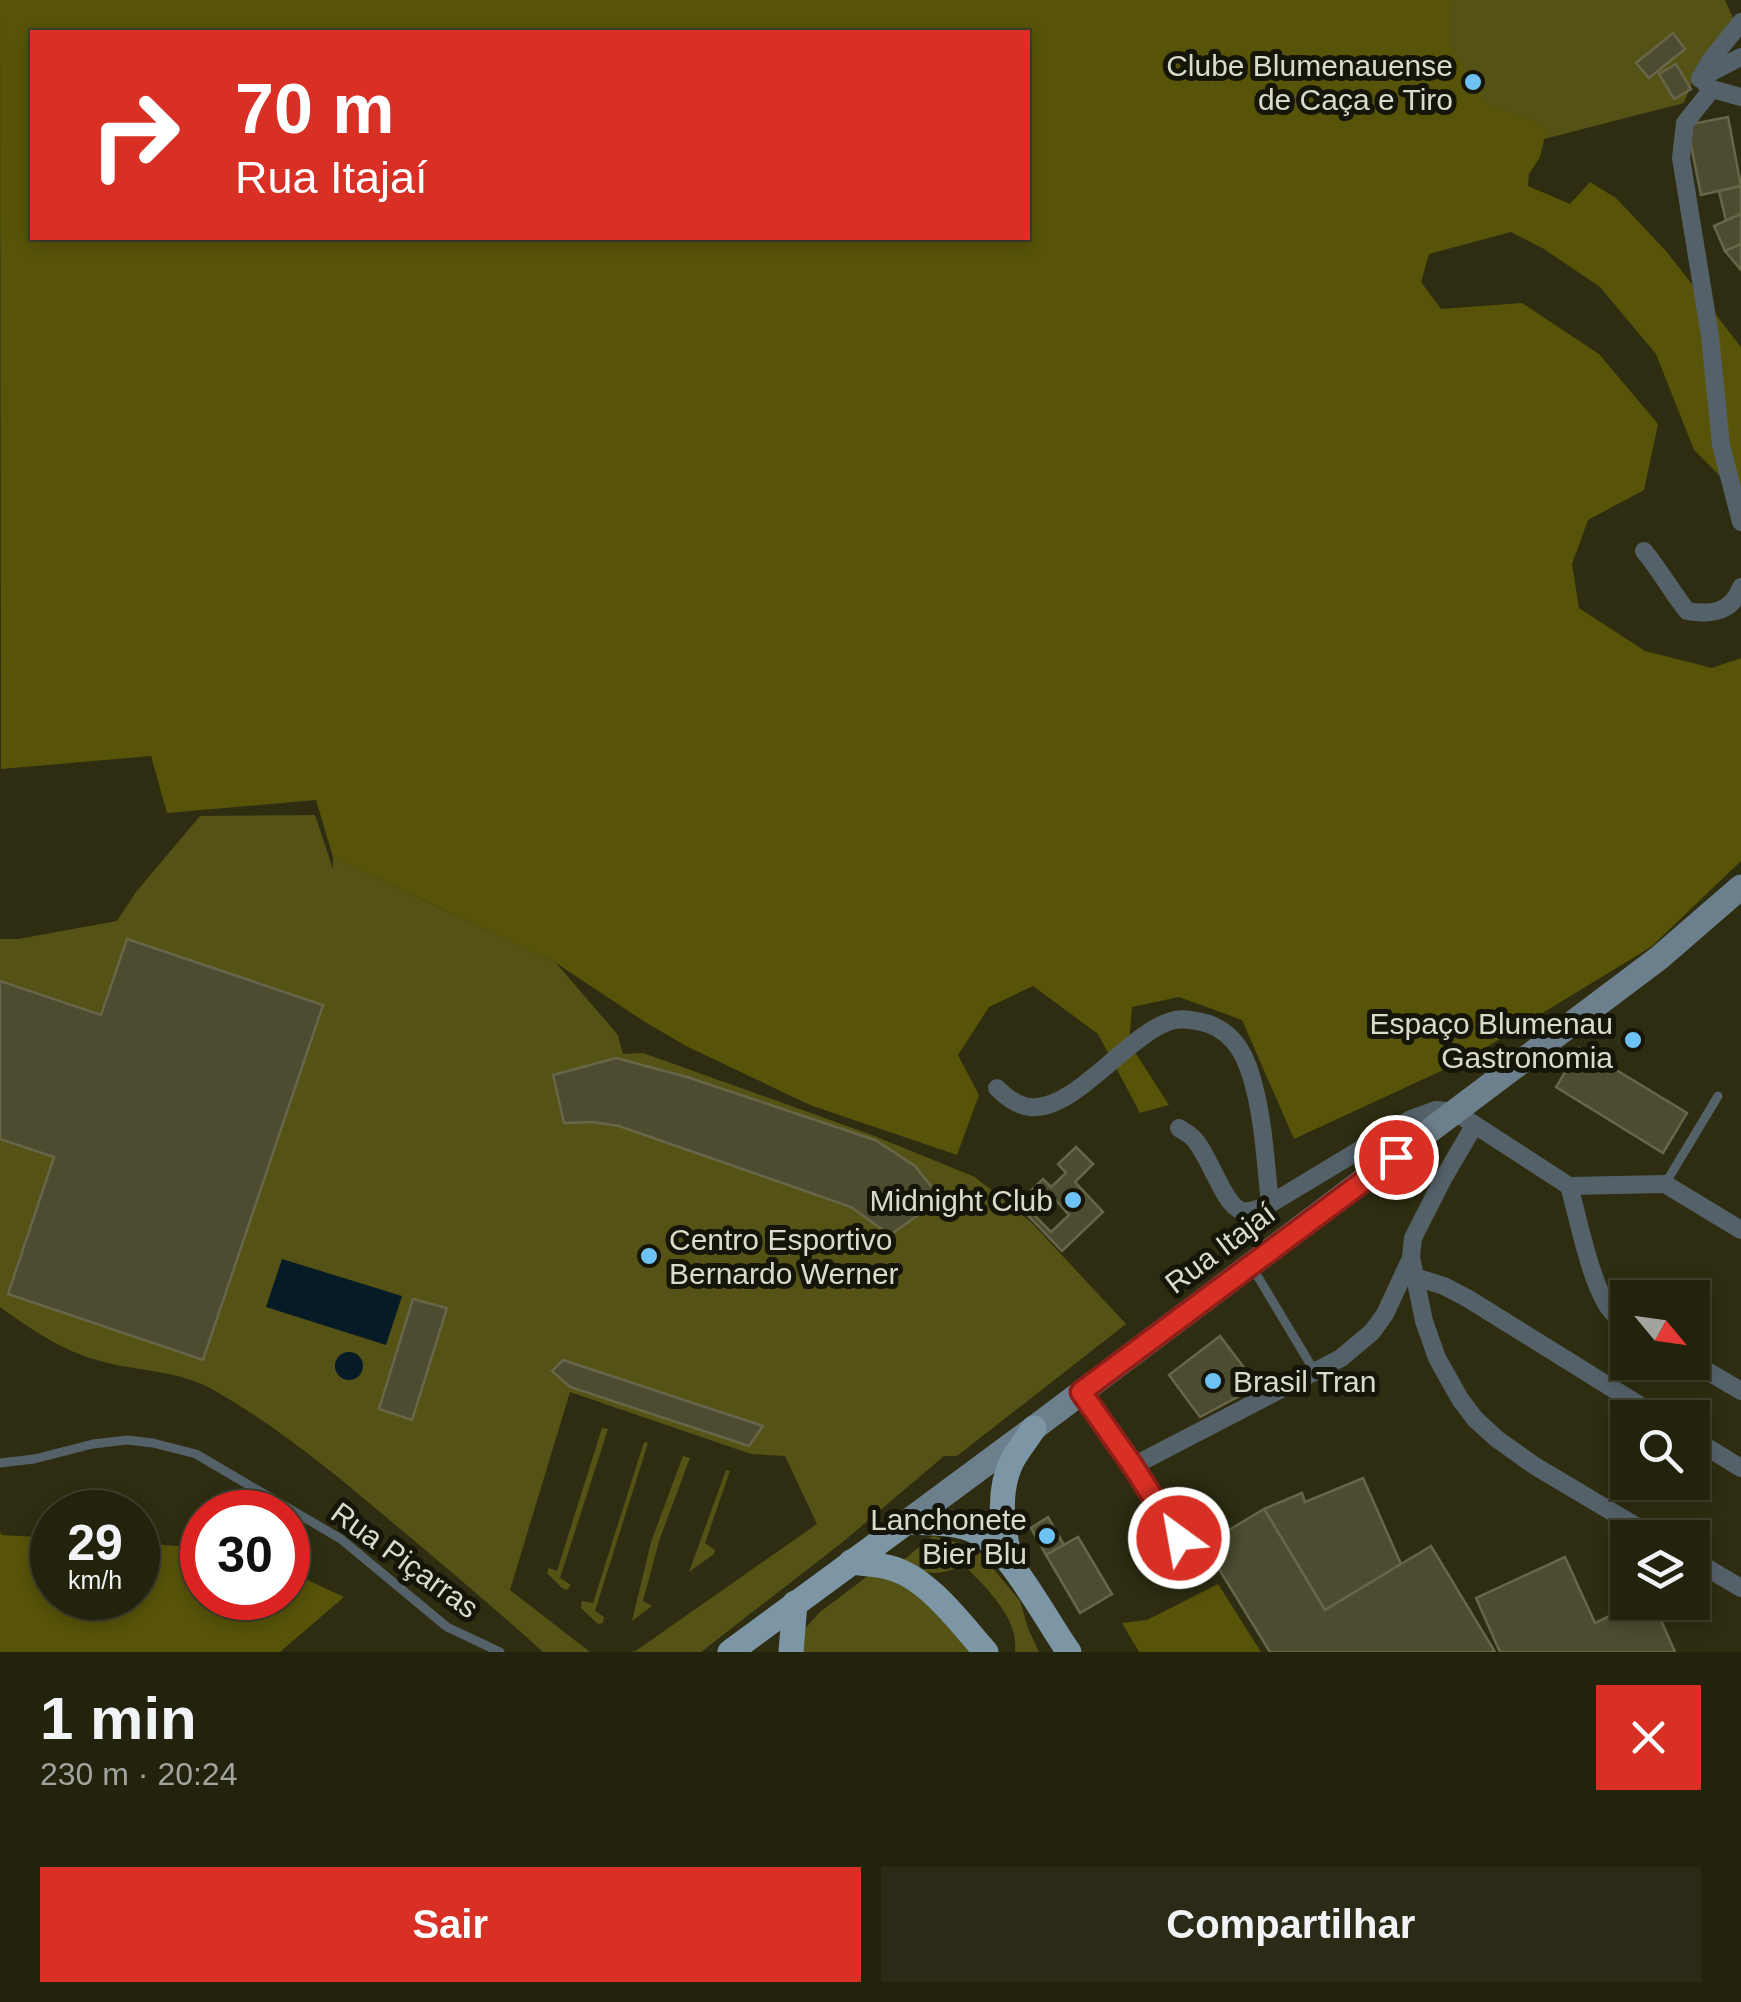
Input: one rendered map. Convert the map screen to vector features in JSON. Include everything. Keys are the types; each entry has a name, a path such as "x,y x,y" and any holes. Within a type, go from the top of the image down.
{"main road":[{"name":"Rua Itajaí","path":"730,1652 1250,1266 1464,1119 1741,887"},
{"path":"1010,1563 1002,1525 1002,1496 1011,1463 1034,1428"},
{"path":"907,1522 970,1529 986,1538 1010,1563 1062,1648"},
{"path":"851,1562 891,1568 910,1576 946,1607 986,1652"},
{"path":"791,1652 795,1603"}],"street":[{"path":"1741,22 1710,61 1706,84 1685,123 1681,158 1710,336 1721,445 1741,522"},
{"path":"1706,84 1741,58"},
{"path":"1706,84 1741,97"},
{"path":"1644,551 1686,611 1711,615 1728,606 1741,587"},
{"path":"998,1088 1009,1100 1029,1107 1052,1104 1174,1019 1205,1023 1222,1030 1234,1039 1254,1087 1270,1204"},
{"path":"1179,1128 1203,1150 1231,1204 1240,1210 1253,1211 1270,1204 1411,1119 1436,1110 1464,1119 1569,1186 1665,1184 1741,1230"},
{"path":"1464,1119 1413,1238 1411,1257 1424,1321 1438,1358 1460,1399 1497,1439 1626,1520"},
{"path":"1569,1186 1596,1280 1610,1308"},
{"path":"1133,1466 1342,1358 1372,1332 1411,1257"},
{"path":"1415,1277 1467,1298 1631,1400"},
{"path":"1710,1373 1741,1391"},
{"path":"1081,1392 1179,1538"},
{"path":"1710,1449 1741,1468"},
{"path":"1710,1570 1741,1588"}],"lane":[{"path":"1665,1184 1718,1096"},
{"path":"1250,1266 1315,1372"},
{"name":"Rua Piçarras","path":"0,1463 127,1440 196,1454 341,1539 447,1627 500,1652"}],"shaded area":[{"path":"0,0 1450,0 1449,44 1488,106 1547,127 1528,186 1570,204 1590,182 1616,198 1666,251 1741,347 1741,497 1694,450 1656,354 1600,287 1511,232 1429,254 1421,282 1441,309 1522,303 1599,354 1658,424 1644,490 1588,520 1572,564 1579,608 1645,651 1712,668 1741,658 1741,861 1651,947 1467,1059 1294,1139 1242,1020 1179,997 1132,1007 1129,1043 1169,1105 1140,1113 1098,1034 1033,986 989,1007 958,1055 979,1095 957,1155 810,1105 686,1046 556,963 333,857 316,800 167,813 151,756 1,769"},
{"name":"Clube Blumenauense de Caça e Tiro","path":"844,0 1725,0 1733,18 1700,62 1684,103 1540,140 1016,30"},
{"name":"Centro Esportivo Bernardo Werner","path":"315,815 333,869 333,857 556,963 618,1035 623,1054 643,1053 872,1135 975,1177 1032,1223 1126,1324 957,1456 944,1456 844,1541 701,1652 632,1652 817,1524 785,1456 751,1454 570,1392 510,1590 590,1652 543,1652 345,1483 234,1402 184,1378 100,1361 72,1351 0,1307 0,1139 54,1157 8,1294 202,1359 101,1015 0,981 0,939 117,921 136,892 200,816"},
{"path":"602,1428 608,1429 560,1578 571,1585 567,1590 547,1573 549,1568 557,1571"},
{"path":"644,1442 648,1443 595,1611 604,1617 603,1623 598,1624 581,1608 582,1601 593,1603"},
{"path":"683,1456 690,1458 659,1541 643,1601 652,1606 632,1621 651,1542"},
{"path":"726,1470 730,1471 705,1543 715,1550 714,1554 689,1572"},
{"path":"0,1532 30,1537 30,1620 160,1620 160,1545 180,1546 180,1620 310,1620 310,1581 344,1597 280,1652 0,1652"},
{"path":"933,1536 976,1548 1020,1601 1039,1652 1015,1652 1007,1616 965,1566 933,1573 902,1561"},
{"path":"869,1575 900,1579 977,1652 801,1652 802,1632 820,1612"},
{"path":"1218,1584 1261,1652 1139,1652 1122,1623 1147,1620"}],"water":[{"path":"282,1259 402,1296 386,1345 266,1307"},
{"path":"349,1352 359,1356 363,1366 359,1376 349,1380 339,1376 335,1366 339,1356"}],"building":[{"path":"1673,33 1685,49 1649,78 1636,63"},
{"path":"1676,64 1691,89 1674,99 1659,74"},
{"path":"1728,117 1741,186 1701,195 1687,125"},
{"path":"1741,186 1741,214 1726,221 1719,191"},
{"path":"1741,214 1741,244 1725,251 1714,226"},
{"path":"1741,244 1741,270 1725,251"},
{"path":"127,939 323,1005 203,1360 8,1294 54,1157 0,1139 0,981 101,1015"},
{"path":"1580,1048 1687,1113 1663,1153 1556,1087"},
{"path":"616,1058 687,1077 875,1140 915,1166 941,1199 890,1235 851,1207 619,1126 564,1123 553,1075"},
{"name":"Midnight Club","path":"1076,1147 1093,1164 1075,1182 1103,1212 1062,1251 1017,1204 1043,1179 1051,1187 1066,1173 1058,1164","holes":["1052,1196 1069,1215 1051,1232 1033,1214"]},
{"path":"413,1299 447,1308 412,1420 379,1409"},
{"name":"Brasil Tran","path":"1220,1336 1258,1386 1200,1417 1169,1375"},
{"path":"563,1360 763,1426 749,1446 570,1387 552,1371"},
{"path":"1363,1478 1401,1564 1325,1610 1264,1509 1302,1493 1305,1502"},
{"path":"1264,1509 1325,1610 1431,1546 1495,1652 1270,1652 1204,1545"},
{"name":"Lanchonete Bier Blu","path":"1048,1517 1064,1545 1046,1555 1031,1528"},
{"path":"1078,1537 1112,1594 1080,1613 1046,1555"},
{"path":"1565,1557 1595,1623 1610,1616 1610,1620 1661,1620 1675,1652 1500,1652 1476,1598"}],"place":[{"name":"Clube Blumenauense de Caça e Tiro","path":"1473,82"},
{"name":"Espaço Blumenau Gastronomia","path":"1633,1040"},
{"name":"Midnight Club","path":"1073,1200"},
{"name":"Centro Esportivo Bernardo Werner","path":"649,1256"},
{"name":"Brasil Tran","path":"1213,1381"},
{"name":"Lanchonete Bier Blu","path":"1047,1536"}],"route":[{"path":"1179,1538 1081,1392 1396,1157"}]}
